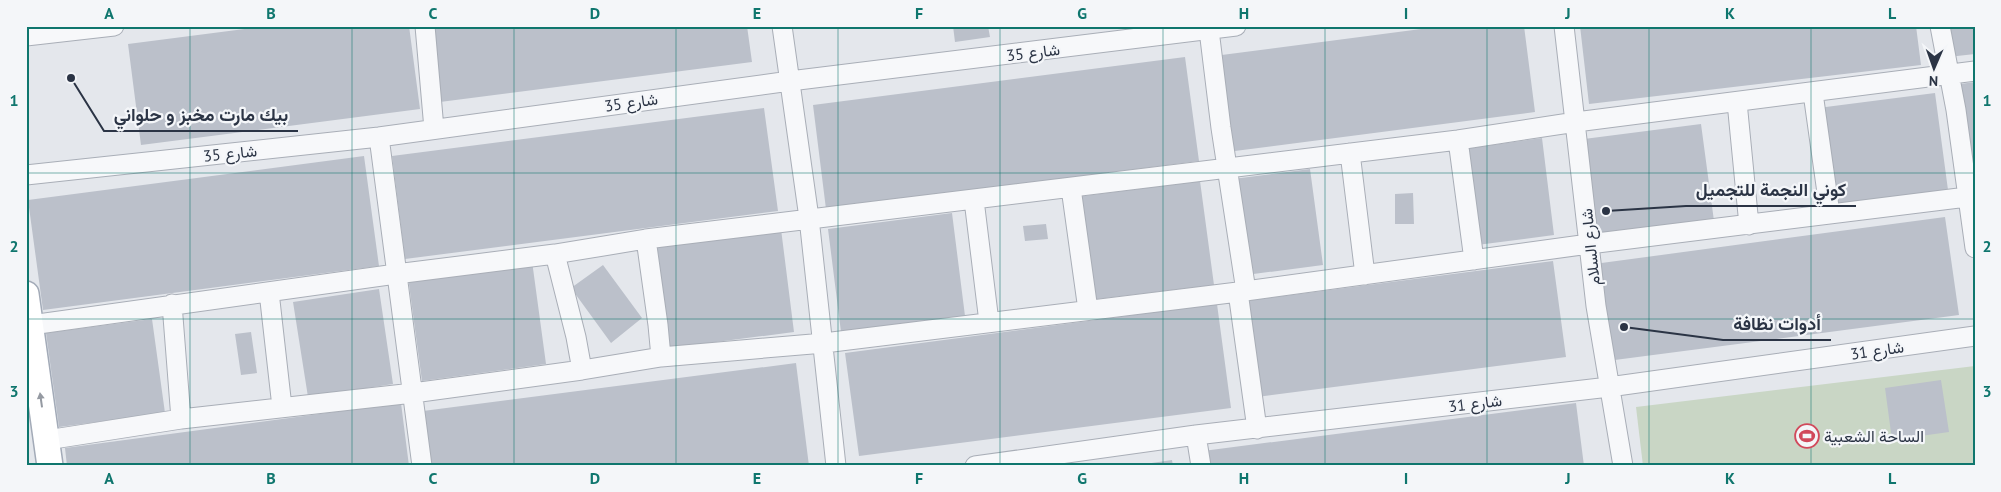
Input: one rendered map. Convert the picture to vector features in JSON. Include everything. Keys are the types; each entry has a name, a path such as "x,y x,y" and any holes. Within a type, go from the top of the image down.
{"main road":[{"path":"26,294 50,466"}],"street":[{"path":"26,36 114,26"},
{"path":"425,26 434,129"},
{"path":"782,26 809,218 836,466"},
{"name":"شارع 35","path":"26,175 379,137 1137,33 1209,30 1236,26"},
{"name":"شارع السلام","path":"1564,26 1589,244 1609,387 1623,466"},
{"path":"1940,26 1971,197 1975,248"},
{"path":"1209,30 1228,167 1257,428"},
{"path":"31,326 172,304 555,254 646,239 1458,140 1576,122 1975,72"},
{"path":"1813,93 1830,214"},
{"path":"1737,102 1749,225"},
{"path":"379,137 422,466"},
{"path":"1458,140 1474,260"},
{"path":"1350,153 1365,275"},
{"path":"1071,188 1088,310"},
{"path":"47,440 181,419 413,393 582,370 661,357 824,343 1242,292 1589,244 1971,197"},
{"path":"974,200 989,322"},
{"path":"646,239 661,357"},
{"path":"555,254 576,336 582,370"},
{"path":"269,292 282,407"},
{"path":"172,304 181,419"},
{"name":"شارع 31","path":"975,466 1196,435 1609,387 1975,336"},
{"path":"1196,435 1201,466"}],"green space":[{"name":"الساحة الشعبية","path":"1975,366 1975,466 1643,466 1636,407"}],"building":[{"path":"268,26 409,26 420,109 141,145 128,44"},
{"path":"430,26 747,26 752,62 440,102"},
{"path":"953,26 988,26 990,37 955,42"},
{"path":"1444,26 1524,26 1535,112 1227,152 1214,56"},
{"path":"1580,26 1916,26 1921,65 1589,104"},
{"path":"1944,26 1975,26 1975,54 1948,57"},
{"path":"1185,57 1199,161 826,209 813,105"},
{"path":"1975,82 1975,181 1953,85"},
{"path":"1935,93 1948,190 1831,206 1818,108"},
{"path":"764,108 778,211 405,259 392,156"},
{"path":"1701,124 1714,221 1597,237 1584,139"},
{"path":"1542,138 1554,235 1477,245 1464,149"},
{"path":"364,156 379,266 43,310 28,200"},
{"path":"1310,169 1323,265 1246,275 1233,179"},
{"path":"1200,181 1214,285 1089,300 1076,197"},
{"path":"1413,193 1414,224 1395,224 1395,194"},
{"path":"952,213 965,316 841,332 828,229"},
{"path":"1945,217 1959,315 1607,361 1594,264"},
{"path":"1046,224 1048,239 1025,241 1023,226"},
{"path":"781,229 794,332 670,348 657,245"},
{"path":"532,261 546,364 422,381 408,277"},
{"path":"1553,261 1566,357 1257,397 1244,301"},
{"path":"603,265 642,318 611,343 571,288"},
{"path":"379,289 393,384 308,397 293,302"},
{"path":"1217,304 1231,408 859,456 845,353"},
{"path":"152,319 165,413 59,427 46,333"},
{"path":"251,332 257,373 241,375 235,334"},
{"path":"796,363 809,466 431,466 423,411"},
{"path":"1941,380 1949,432 1892,440 1885,388"},
{"path":"401,403 409,466 67,466 65,448"},
{"path":"1576,403 1584,466 1205,466 1203,451"},
{"path":"1172,460 1173,466 1138,465"}],"place":[{"name":"بيك مارت مخبز و حلواني","path":"71,78"},
{"name":"كوني النجمة للتجميل","path":"1606,211"},
{"name":"أدوات نظافة","path":"1624,327"},
{"name":"الساحة الشعبية","path":"1807,436"}]}
